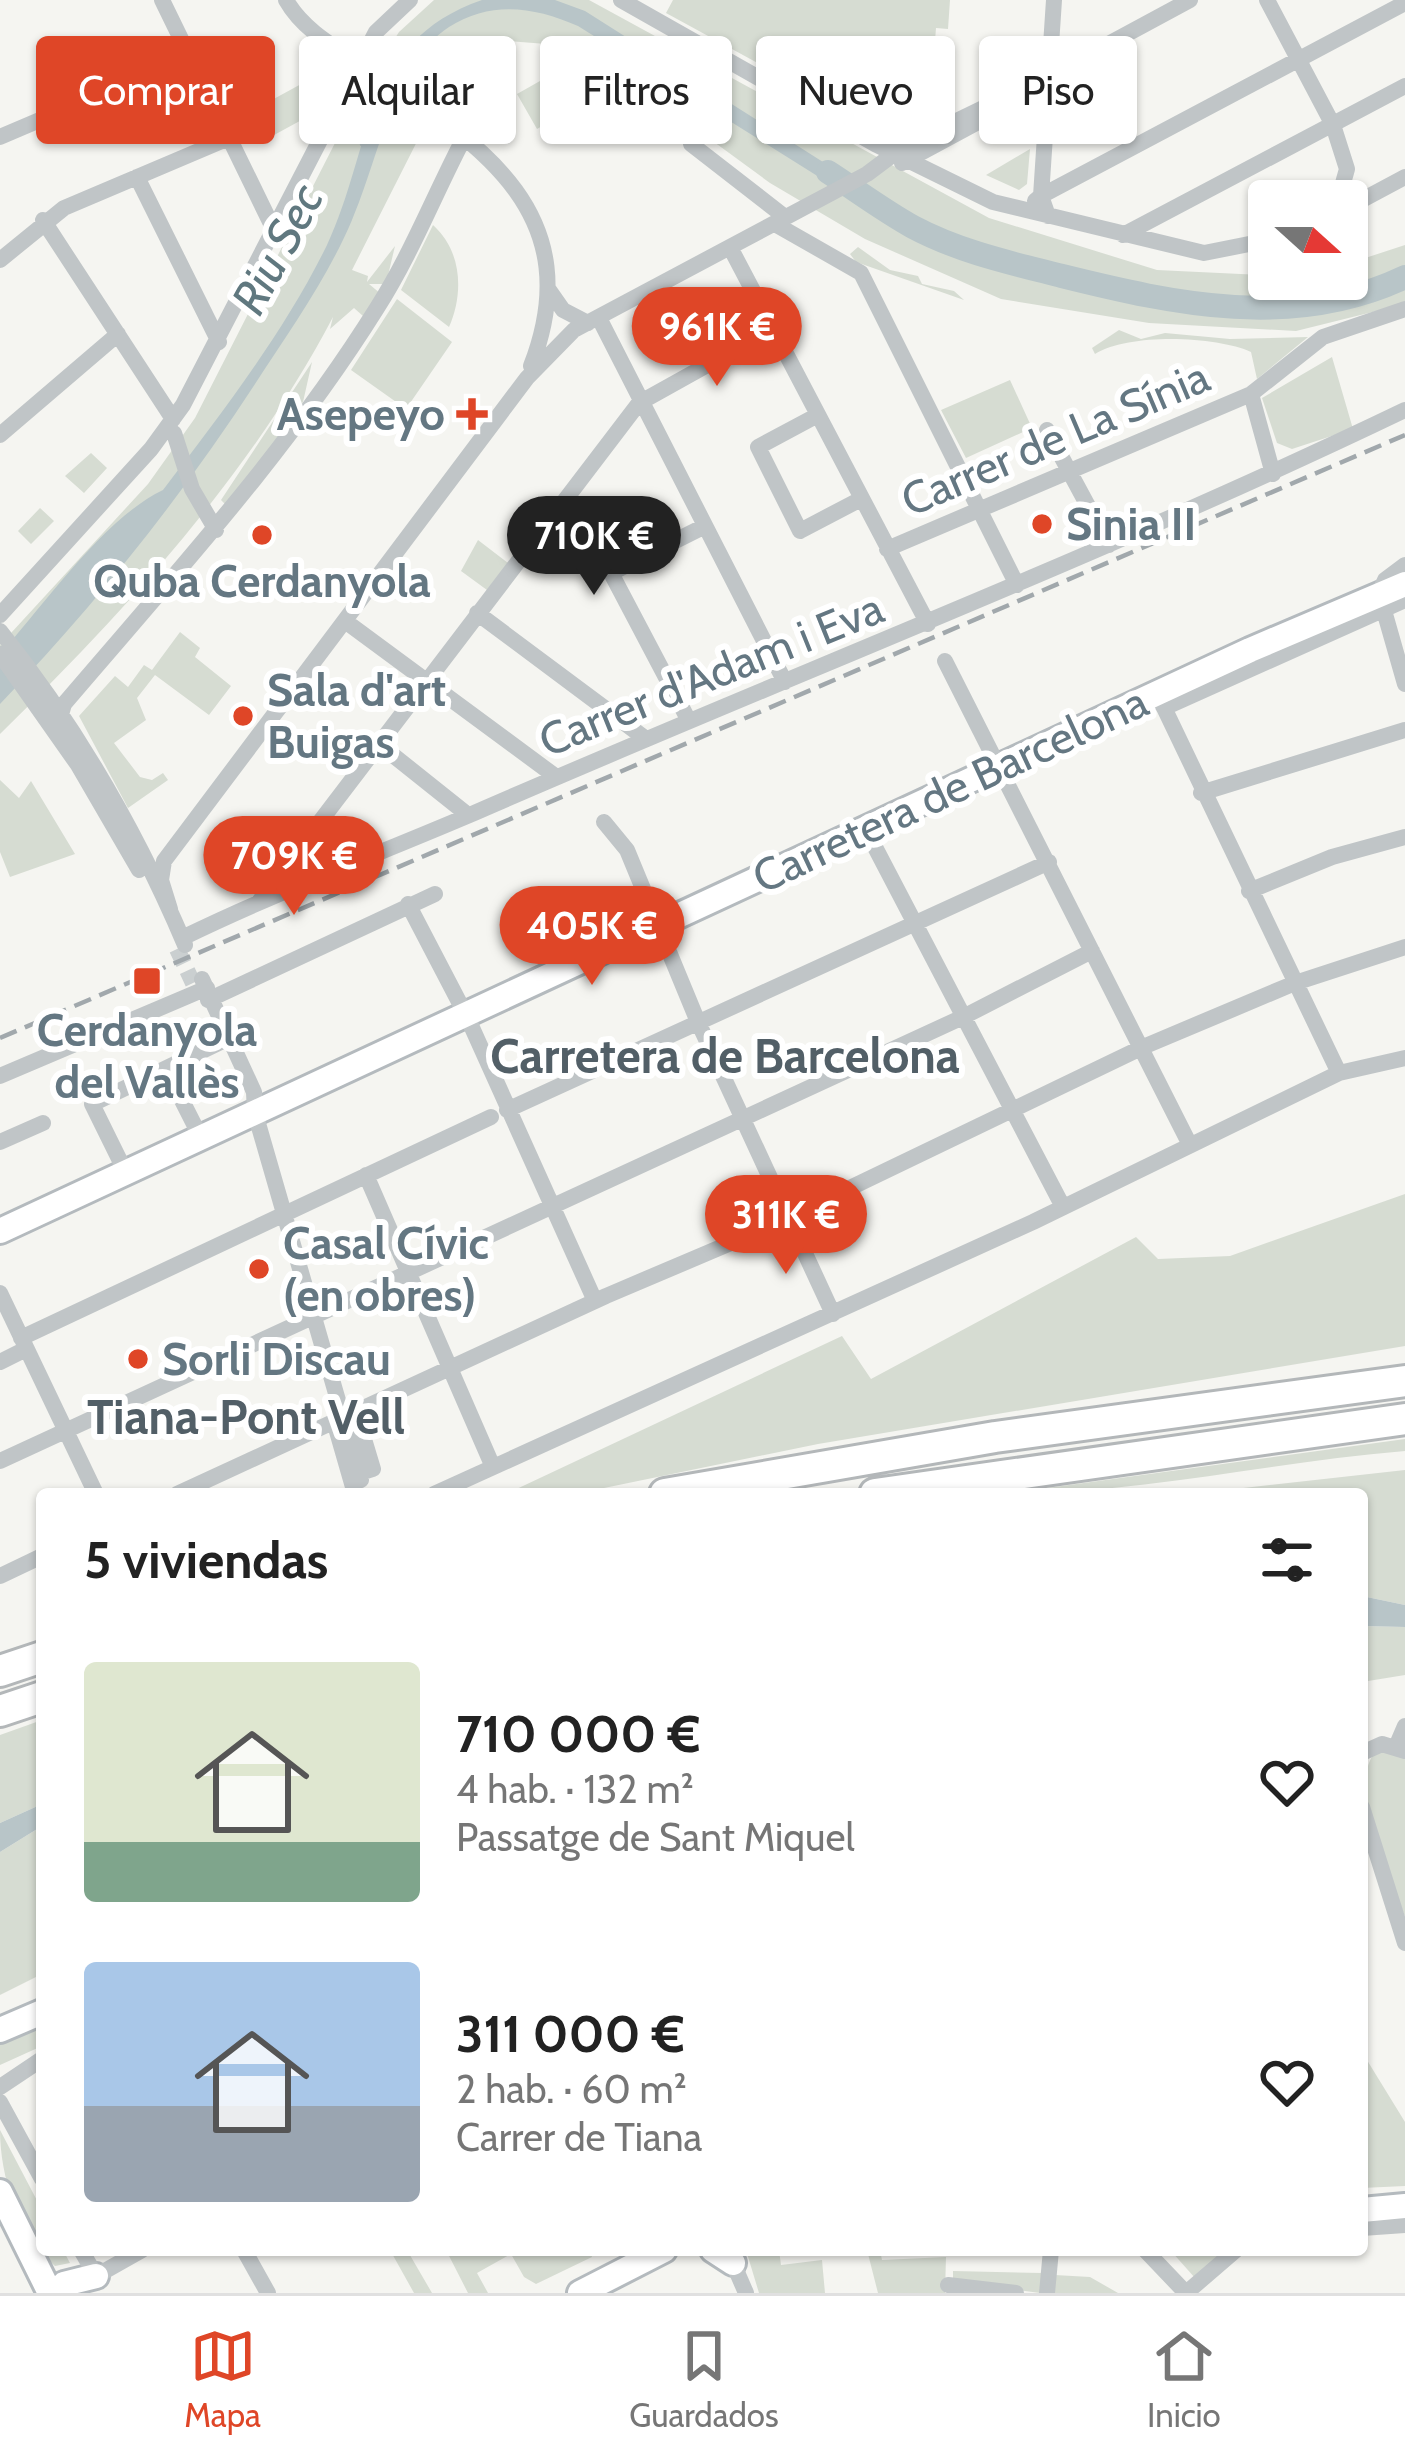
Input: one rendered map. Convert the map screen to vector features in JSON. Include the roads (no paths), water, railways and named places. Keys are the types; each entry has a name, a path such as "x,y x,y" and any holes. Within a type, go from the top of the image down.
{"highway":[{"path":"700,1488 995,1437 1405,1381"},
{"path":"917,1488 1405,1419"},
{"path":"0,1671 36,1659"},
{"path":"0,1711 36,1699"}],"main road":[{"name":"Carretera de Barcelona","path":"0,1231 1001,766 1382,601 1405,584"},
{"path":"0,2030 36,2015"},
{"path":"0,2192 34,2280"},
{"path":"1368,2209 1405,2206"},
{"path":"0,2220 34,2280 69,2289"},
{"path":"11,2245 69,2289"},
{"path":"580,2293 652,2256"}],"street":[{"path":"162,0 180,36"},
{"path":"286,0 295,16 322,36"},
{"path":"378,36 386,0"},
{"path":"384,22 410,0"},
{"path":"621,0 902,157 993,202 1204,253 1248,244"},
{"path":"1051,36 1054,0"},
{"path":"1123,36 1190,0"},
{"path":"1267,0 1333,125 1347,170 1344,180"},
{"path":"1026,210 1041,196 1405,3"},
{"path":"1123,235 1405,86"},
{"path":"902,157 979,111"},
{"path":"974,122 979,114"},
{"path":"182,944 160,872 169,856 526,378 566,334 979,119"},
{"path":"0,137 36,122"},
{"path":"0,260 43,220 216,144"},
{"path":"233,144 275,232"},
{"path":"0,612 174,433 323,144"},
{"path":"50,709 148,610 216,530 364,328 461,144"},
{"path":"475,144 500,164 529,205 548,287 563,310 594,320 785,682"},
{"path":"692,144 861,273 1017,585"},
{"path":"1044,144 1041,196 1048,216"},
{"path":"137,177 219,342"},
{"path":"1368,197 1405,177"},
{"path":"43,220 118,334 174,433 216,530"},
{"path":"730,249 928,624"},
{"path":"526,378 548,287"},
{"name":"Carrer de La Sínia","path":"887,549 1252,394 1323,337 1405,309"},
{"path":"256,905 639,403 770,330"},
{"path":"0,436 118,334"},
{"path":"1252,394 1270,475"},
{"name":"Carrer d'Adam i Eva","path":"182,944 256,905 555,776 928,624 1270,475 1405,410"},
{"path":"816,416 758,447 800,531 861,499"},
{"path":"1047,430 1109,545"},
{"path":"689,721 611,573 703,527"},
{"name":"Carretera de Barcelona","path":"1405,565 1385,580 1382,601 1405,600"},
{"path":"1382,601 1405,684"},
{"path":"477,613 646,739"},
{"path":"345,621 555,776"},
{"path":"1,640 50,709 182,944"},
{"path":"945,661 1190,1144"},
{"path":"1160,701 1339,1073"},
{"path":"1202,793 1405,730"},
{"path":"379,745 468,815"},
{"path":"604,822 627,850 698,1022 833,1315"},
{"path":"865,828 1062,1205"},
{"path":"1249,891 1331,856 1405,837"},
{"path":"136,860 169,856"},
{"path":"136,860 170,909"},
{"path":"0,1362 24,1344 366,1175 1049,862"},
{"path":"0,1076 435,894"},
{"path":"408,904 465,1014 499,1114 551,1203 595,1301"},
{"path":"191,1488 347,1422 595,1301 788,1217 1144,1047 1294,983 1405,946"},
{"path":"0,1461 963,1017 1092,951"},
{"path":"206,993 254,1110 347,1422 359,1483"},
{"path":"126,1173 92,1104 227,1039"},
{"path":"227,1039 244,1096 254,1110"},
{"path":"447,1488 833,1315 1339,1073 1405,1058"},
{"path":"166,1069 201,1138"},
{"path":"0,1142 44,1123"},
{"path":"366,1175 493,1467"},
{"path":"0,1293 93,1488"},
{"path":"0,1576 36,1559"},
{"path":"1368,1750 1382,1744 1400,1749 1405,1726"},
{"path":"1368,1827 1405,1943"},
{"path":"0,2087 36,2064"},
{"path":"0,2102 36,2168"},
{"path":"1368,2228 1405,2225"},
{"path":"69,2289 79,2256"},
{"path":"69,2289 131,2256"},
{"path":"247,2256 268,2293"},
{"path":"726,2256 746,2293"},
{"path":"1047,2293 1050,2256"},
{"path":"1151,2256 1186,2293 1229,2256"},
{"path":"1164,2256 1167,2271"},
{"path":"948,2285 1016,2293"}],"waterway":[{"name":"Riu Sec","path":"828,172 902,221 949,243 1024,266 1191,303 1234,307 1320,303 1405,277"}],"tunnel":[{"path":"177,949 193,983"}],"railway":[{"path":"0,1038 1405,435"}],"place":[{"name":"Asepeyo","path":"472,414"},
{"name":"Sinia II","path":"1042,524"},
{"name":"Quba Cerdanyola","path":"262,535"},
{"name":"Sala d'art Buigas","path":"243,716"},
{"name":"Cerdanyola del Vallès","path":"147,981"},
{"name":"Casal Cívic (en obres)","path":"259,1269"},
{"name":"Sorli Discau","path":"138,1359"}],"district":[{"name":"Carretera de Barcelona","path":"725,1056"},
{"name":"Tiana-Pont Vell","path":"246,1417"}]}
